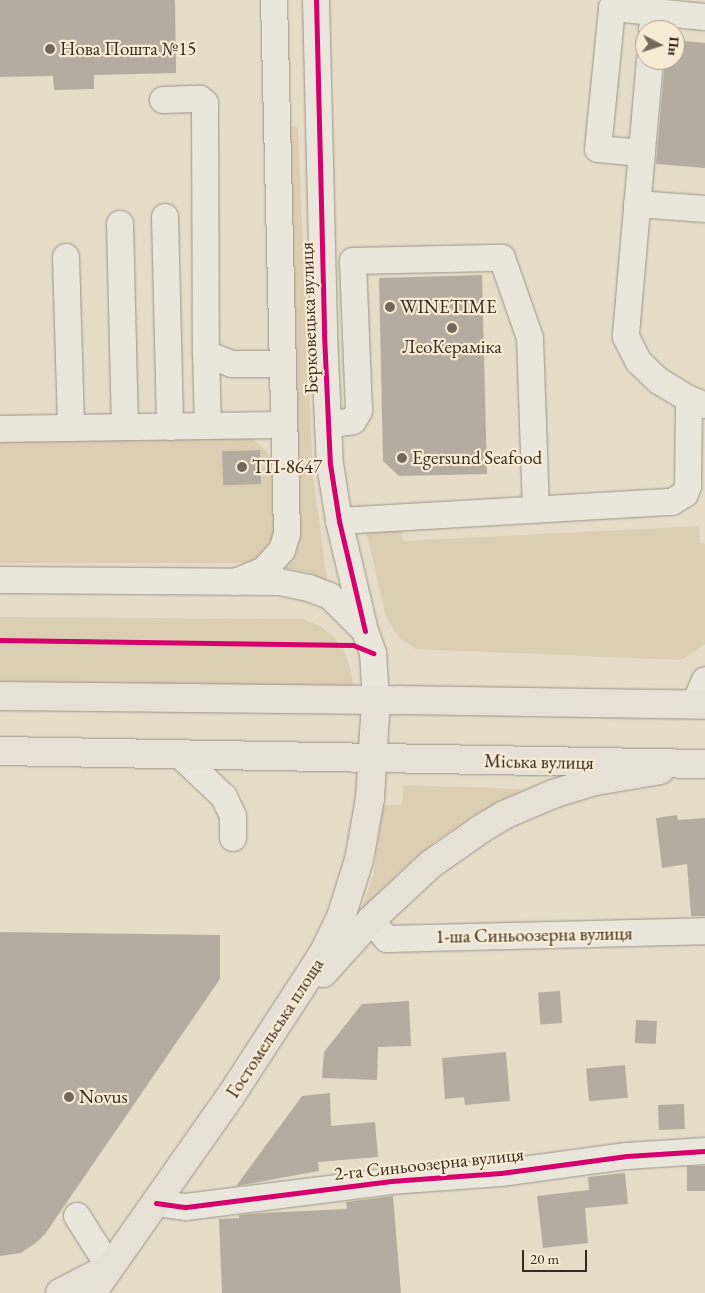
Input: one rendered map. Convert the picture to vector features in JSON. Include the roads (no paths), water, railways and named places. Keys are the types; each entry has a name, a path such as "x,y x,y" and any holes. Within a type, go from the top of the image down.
{"main road":[{"path":"0,696 376,699 700,705"},
{"name":"Гостомельська площа","path":"92,1293 230,1097 324,952 341,917 359,860 374,759 376,699"},
{"path":"0,751 374,759"},
{"name":"Міська вулиця","path":"374,759 701,764"},
{"path":"295,995 326,971 371,920 431,864 504,815 553,794 595,781 701,764"},
{"path":"60,1293 110,1268"}],"street":[{"name":"Берковецька вулиця","path":"235,582 264,570 282,550 287,534 274,0"},
{"name":"Берковецька вулиця","path":"316,0 323,296 330,464 339,521 365,631 373,653 376,699"},
{"path":"642,153 598,149 612,8 650,20"},
{"path":"666,20 705,17"},
{"path":"339,521 536,508 672,502 679,499 688,486 697,402 659,380 639,362 626,337 649,70"},
{"path":"163,100 200,99 206,103 206,354 208,426"},
{"path":"637,204 705,209"},
{"path":"164,217 170,427"},
{"path":"120,224 125,428"},
{"path":"66,257 71,428"},
{"path":"328,425 353,421 359,410 353,261 502,258 530,338 536,508"},
{"path":"323,296 354,296"},
{"path":"324,323 355,322"},
{"path":"206,354 232,364 283,364"},
{"path":"0,429 284,425"},
{"name":"Берковецька вулиця","path":"0,580 280,582 310,588 330,596 365,631"},
{"path":"700,705 705,680"},
{"path":"179,754 224,797 233,816 233,838"},
{"name":"1-ша Синьоозерна вулиця","path":"371,920 387,939 705,931"},
{"name":"2-га Синьоозерна вулиця","path":"156,1203 186,1207 391,1181 501,1173 627,1156 705,1151"},
{"path":"77,1216 110,1268"}],"place":[{"name":"Нова Пошта №15","path":"50,49"},
{"name":"WINETIME","path":"390,307"},
{"name":"ЛеоКераміка","path":"452,328"},
{"name":"Egersund Seafood","path":"402,458"},
{"name":"ТП-8647","path":"242,467"},
{"name":"Novus","path":"69,1097"}]}
